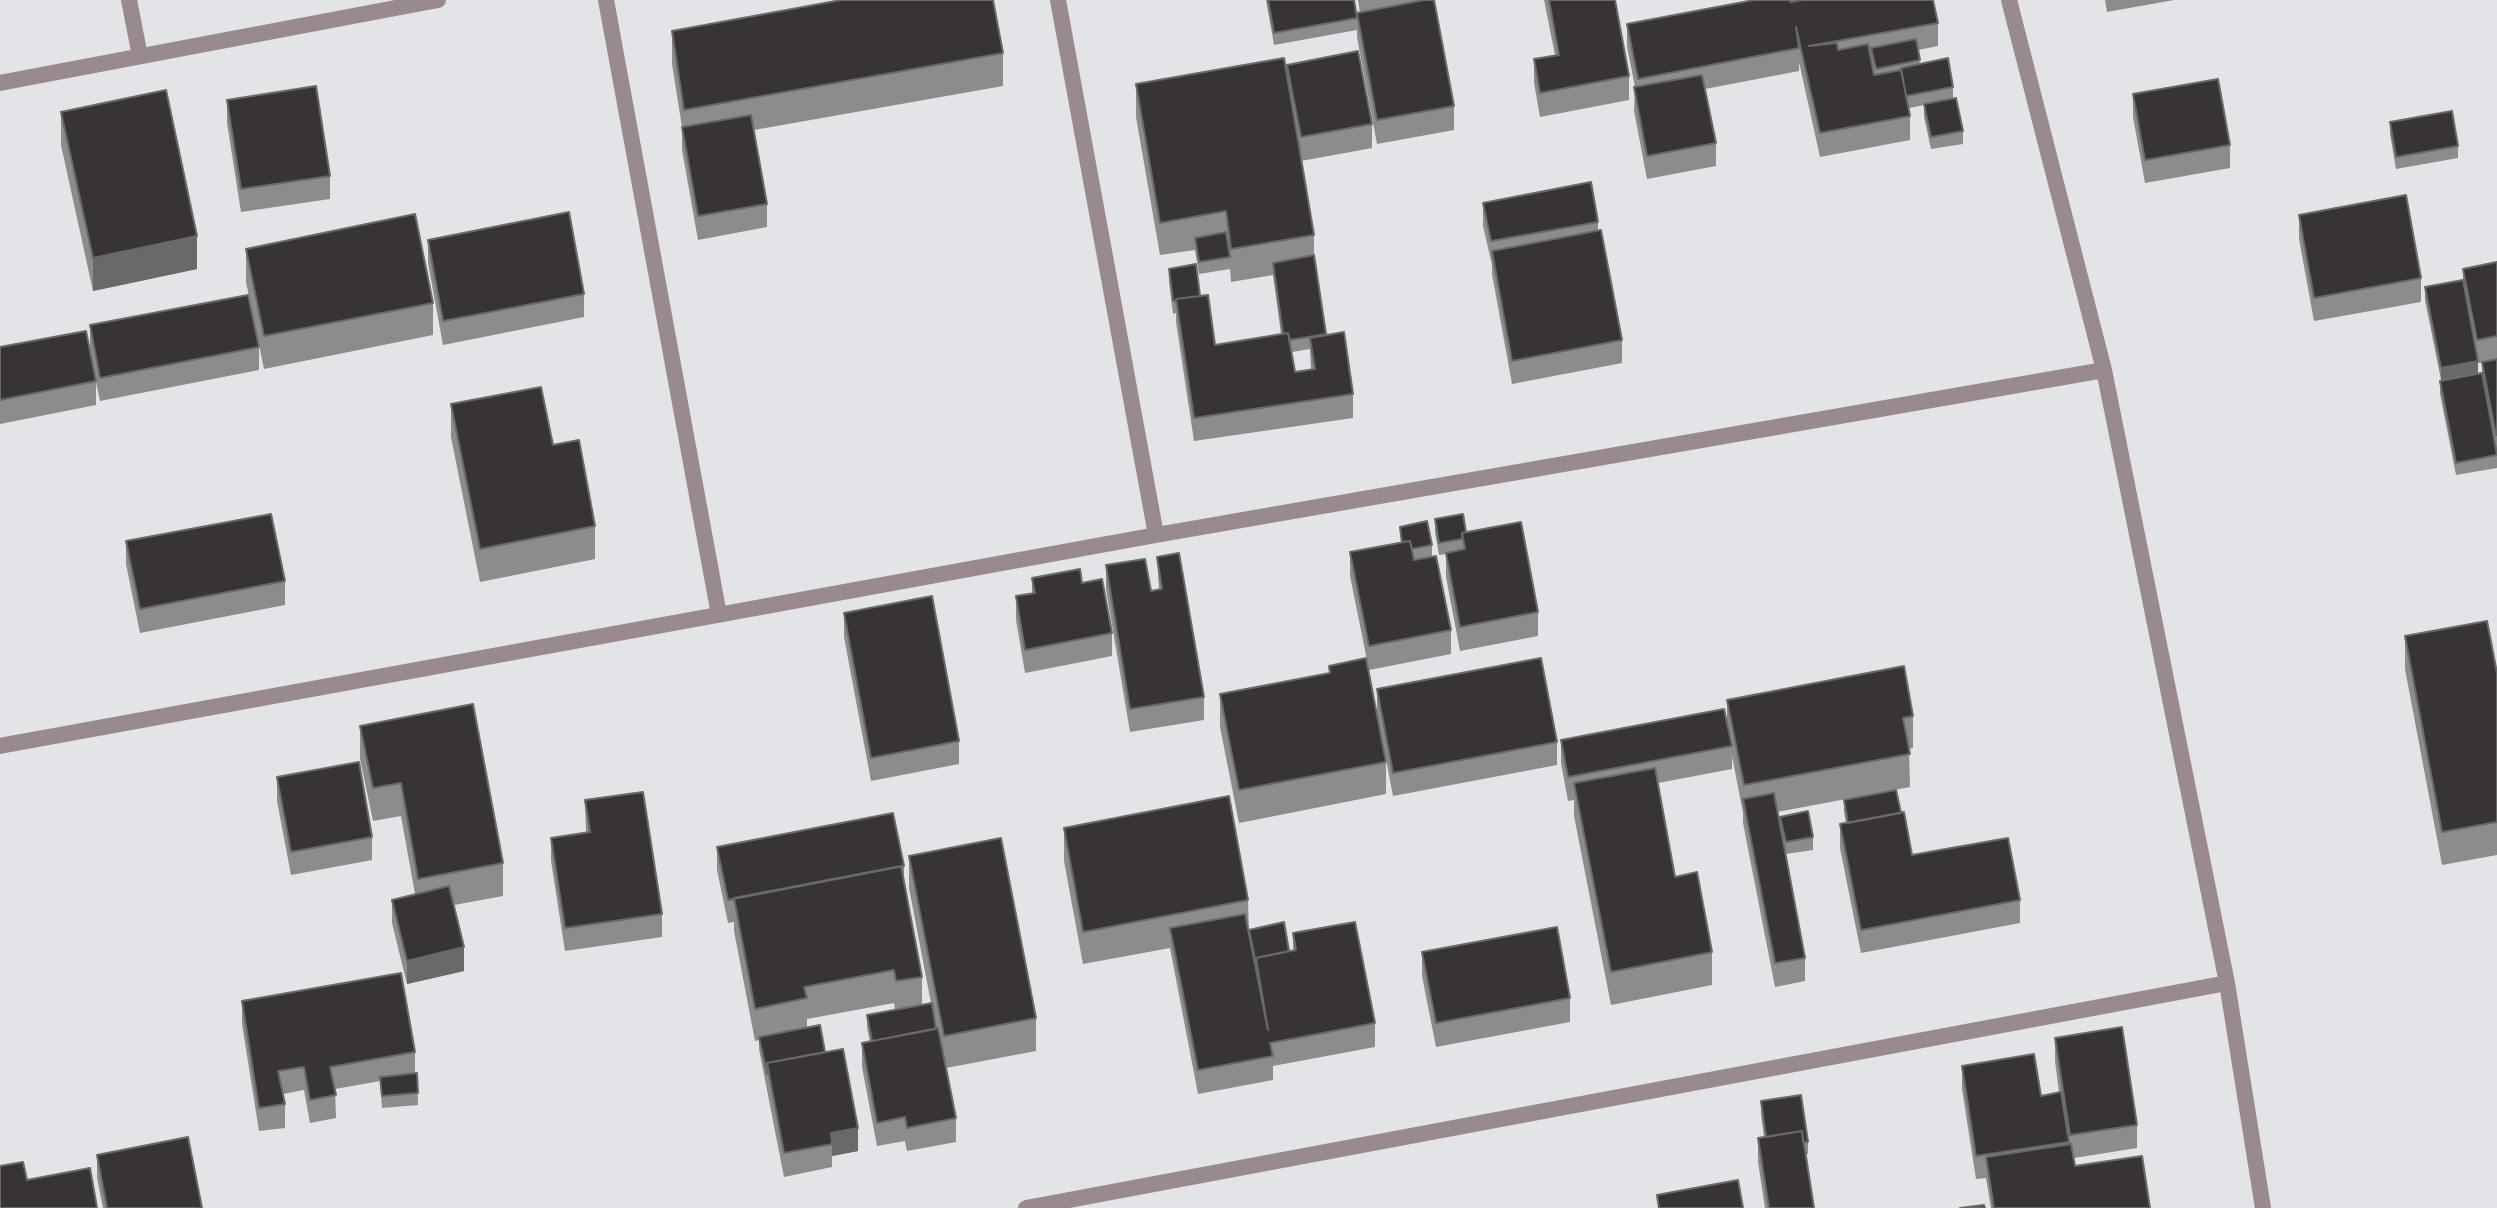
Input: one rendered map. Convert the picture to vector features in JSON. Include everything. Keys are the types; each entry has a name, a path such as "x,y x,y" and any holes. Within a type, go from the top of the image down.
{"street":[{"path":"129,0 140,56"},
{"path":"0,83 438,0"},
{"path":"606,0 719,615"},
{"path":"1058,0 1156,535"},
{"path":"2009,0 2104,370 2227,983 2263,1208"},
{"path":"0,746 1156,535 2104,370"},
{"path":"1026,1208 2227,983"}],"building":[{"path":"841,0 993,0 1003,53 684,110 672,31"},
{"path":"1268,0 1354,0 1357,18 1274,33"},
{"path":"1434,0 1454,106 1377,120 1357,13"},
{"path":"1549,0 1615,0 1629,76 1540,93 1534,59 1559,55"},
{"path":"1754,0 1933,0 1938,23 1809,46 1837,43 1838,50 1868,44 1874,75 1901,70 1910,116 1820,133 1796,27 1799,48 1638,79 1627,24"},
{"path":"1916,39 1920,60 1876,69 1871,48"},
{"path":"1358,51 1372,124 1301,137 1287,65"},
{"path":"1284,58 1314,235 1231,249 1226,211 1160,223 1136,84"},
{"path":"1948,58 1953,87 1906,96 1901,68"},
{"path":"1702,75 1716,143 1647,156 1634,87"},
{"path":"2218,79 2230,145 2145,160 2133,94"},
{"path":"316,86 330,176 241,189 227,100"},
{"path":"166,90 197,236 93,258 61,112"},
{"path":"1956,98 1963,131 1931,137 1924,104"},
{"path":"2452,111 2458,146 2396,157 2390,122"},
{"path":"751,115 767,204 698,216 682,127"},
{"path":"1591,182 1598,222 1491,241 1483,203"},
{"path":"2406,195 2421,278 2314,298 2299,215"},
{"path":"569,212 584,294 443,321 428,240"},
{"path":"415,214 433,303 264,336 246,249"},
{"path":"1601,230 1622,340 1512,361 1492,251"},
{"path":"1226,232 1230,257 1199,262 1195,238"},
{"path":"1314,255 1326,334 1290,340 1288,333 1283,334 1273,263"},
{"path":"2497,262 2497,336 2477,340 2463,269"},
{"path":"1196,264 1200,296 1173,301 1169,269"},
{"path":"2463,280 2478,361 2441,368 2425,287"},
{"path":"248,295 259,347 100,378 90,325"},
{"path":"1208,295 1215,345 1288,333 1295,372 1315,369 1310,338 1344,332 1353,394 1194,418 1176,299"},
{"path":"86,331 96,381 0,400 0,347"},
{"path":"2497,359 2497,435 2496,435 2482,362"},
{"path":"2482,373 2497,455 2456,463 2440,381"},
{"path":"541,387 553,445 579,440 595,526 480,549 451,404"},
{"path":"271,514 285,581 140,609 126,541"},
{"path":"1463,514 1466,532 1462,533 1462,539 1439,543 1435,519"},
{"path":"1427,521 1432,545 1412,549 1410,541 1402,542 1400,527"},
{"path":"1521,522 1538,612 1460,627 1446,553 1465,549 1462,533"},
{"path":"1410,541 1414,560 1436,556 1451,630 1369,646 1350,552"},
{"path":"1179,553 1204,697 1130,709 1106,565 1145,559 1151,591 1162,589 1157,557"},
{"path":"1080,569 1082,583 1102,579 1112,633 1025,650 1016,596 1035,593 1032,578"},
{"path":"932,596 959,741 871,758 844,613"},
{"path":"2487,621 2497,673 2497,822 2442,832 2405,636"},
{"path":"1366,658 1386,762 1239,790 1220,694 1330,673 1329,666"},
{"path":"1541,658 1557,742 1393,773 1377,689"},
{"path":"1904,666 1913,716 1903,718 1910,754 1744,785 1727,700"},
{"path":"473,704 503,863 418,879 401,783 373,788 360,726"},
{"path":"1724,709 1732,746 1568,777 1561,740"},
{"path":"359,762 372,837 291,852 277,777"},
{"path":"1655,768 1675,877 1697,872 1712,952 1611,972 1574,783"},
{"path":"1896,790 1901,813 1848,823 1844,800"},
{"path":"643,792 662,914 565,928 551,838 590,832 585,800"},
{"path":"1774,793 1805,958 1775,963 1743,799"},
{"path":"1229,796 1248,900 1083,932 1064,828"},
{"path":"1808,811 1813,837 1786,842 1780,817"},
{"path":"1904,812 1912,855 2008,838 2020,900 1861,930 1840,824"},
{"path":"893,813 904,866 728,900 717,847"},
{"path":"1001,838 1036,1018 944,1036 909,856"},
{"path":"901,866 922,977 896,981 894,970 804,987 807,998 755,1009 734,898"},
{"path":"449,886 464,947 407,961 392,900"},
{"path":"1245,914 1268,1030 1256,958 1296,950 1293,933 1355,922 1375,1023 1270,1043 1273,1056 1198,1070 1170,928"},
{"path":"1284,922 1289,951 1256,958 1256,963 1249,930"},
{"path":"1557,927 1570,998 1436,1023 1422,952"},
{"path":"401,973 415,1052 330,1067 336,1095 310,1100 304,1067 278,1071 285,1104 259,1108 242,1001"},
{"path":"932,1003 936,1029 872,1041 867,1015"},
{"path":"820,1025 825,1052 767,1063 767,1074 759,1037"},
{"path":"2122,1027 2137,1125 2070,1135 2055,1038"},
{"path":"938,1028 956,1118 907,1128 905,1117 877,1123 862,1043"},
{"path":"843,1049 858,1128 831,1133 832,1144 784,1153 767,1063"},
{"path":"2034,1054 2041,1096 2061,1092 2069,1142 1976,1156 1962,1066"},
{"path":"417,1073 418,1093 382,1096 380,1077"},
{"path":"1801,1095 1808,1142 1803,1142 1802,1131 1766,1137 1761,1101"},
{"path":"1802,1131 1814,1208 1769,1208 1758,1138"},
{"path":"188,1137 202,1208 107,1208 97,1155"},
{"path":"2071,1144 2075,1166 2142,1156 2150,1208 1994,1208 1986,1157"},
{"path":"23,1162 27,1180 90,1168 97,1208 0,1208 0,1166"},
{"path":"1738,1180 1743,1208 1659,1208 1657,1195"}]}
